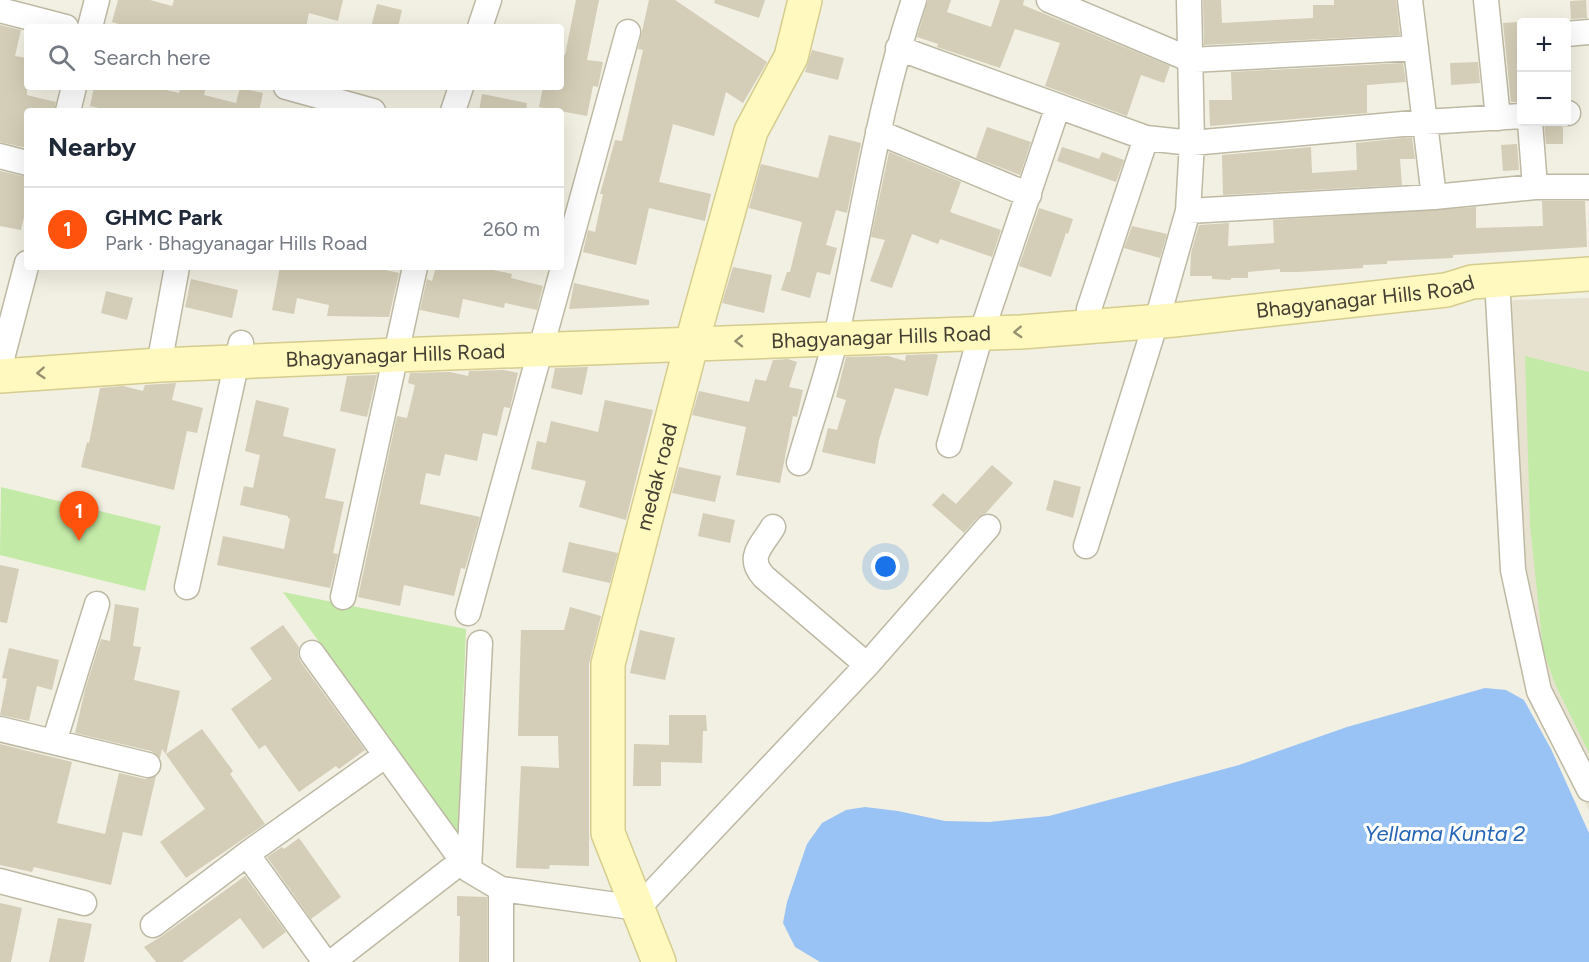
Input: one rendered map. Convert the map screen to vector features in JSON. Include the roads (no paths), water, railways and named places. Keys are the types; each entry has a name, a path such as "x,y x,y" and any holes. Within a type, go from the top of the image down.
{"main road":[{"name":"medak road","path":"659,962 608,833 608,664 695,332 751,131 791,57 805,0"},
{"name":"Bhagyanagar Hills Road","path":"1,362 1158,314 1446,290 1485,281 1589,274"},
{"name":"Bhagyanagar Hills Road","path":"985,322 1089,309 1158,314"}],"street":[{"path":"91,24 97,0"},
{"path":"481,24 489,0"},
{"path":"799,463 838,328 878,132 898,48 914,0"},
{"path":"1049,0 1191,60 1416,48"},
{"path":"1086,546 1188,211 1192,143 1189,0"},
{"path":"1410,0 1434,197"},
{"path":"898,48 1146,138 1192,143 1425,122 1510,117 1486,0"},
{"path":"0,10 54,24"},
{"path":"564,269 628,32"},
{"path":"1571,34 1589,32"},
{"path":"69,108 73,90"},
{"path":"297,90 362,108"},
{"path":"454,108 460,90"},
{"path":"950,445 985,322 1058,106"},
{"path":"1530,126 1535,187"},
{"path":"878,132 1029,195"},
{"path":"1089,309 1146,138"},
{"path":"0,156 24,162"},
{"path":"1188,211 1434,197 1535,187 1589,187"},
{"path":"1,362 7,311 24,270"},
{"path":"160,357 176,270"},
{"path":"343,597 414,270"},
{"path":"468,613 564,270"},
{"path":"1485,281 1514,570 1539,691 1589,789"},
{"path":"187,587 239,353"},
{"path":"773,527 754,559 755,567 867,665"},
{"path":"312,652 466,865 501,890 638,908 867,665 988,527"},
{"path":"54,742 97,604"},
{"path":"332,962 356,953 466,865 480,643"},
{"path":"0,729 148,765"},
{"path":"153,925 246,854 386,755"},
{"path":"246,854 325,962"},
{"path":"0,881 84,903"},
{"path":"501,890 501,962"}],"water":[{"name":"Yellama Kunta 2","path":"1485,688 1506,690 1524,700 1551,749 1589,833 1589,962 820,962 795,947 783,923 787,902 807,844 822,823 846,810 865,807 945,821 989,822 1049,816 1239,765 1347,727"}],"place":[{"name":"GHMC Park","path":"79,541"}]}
